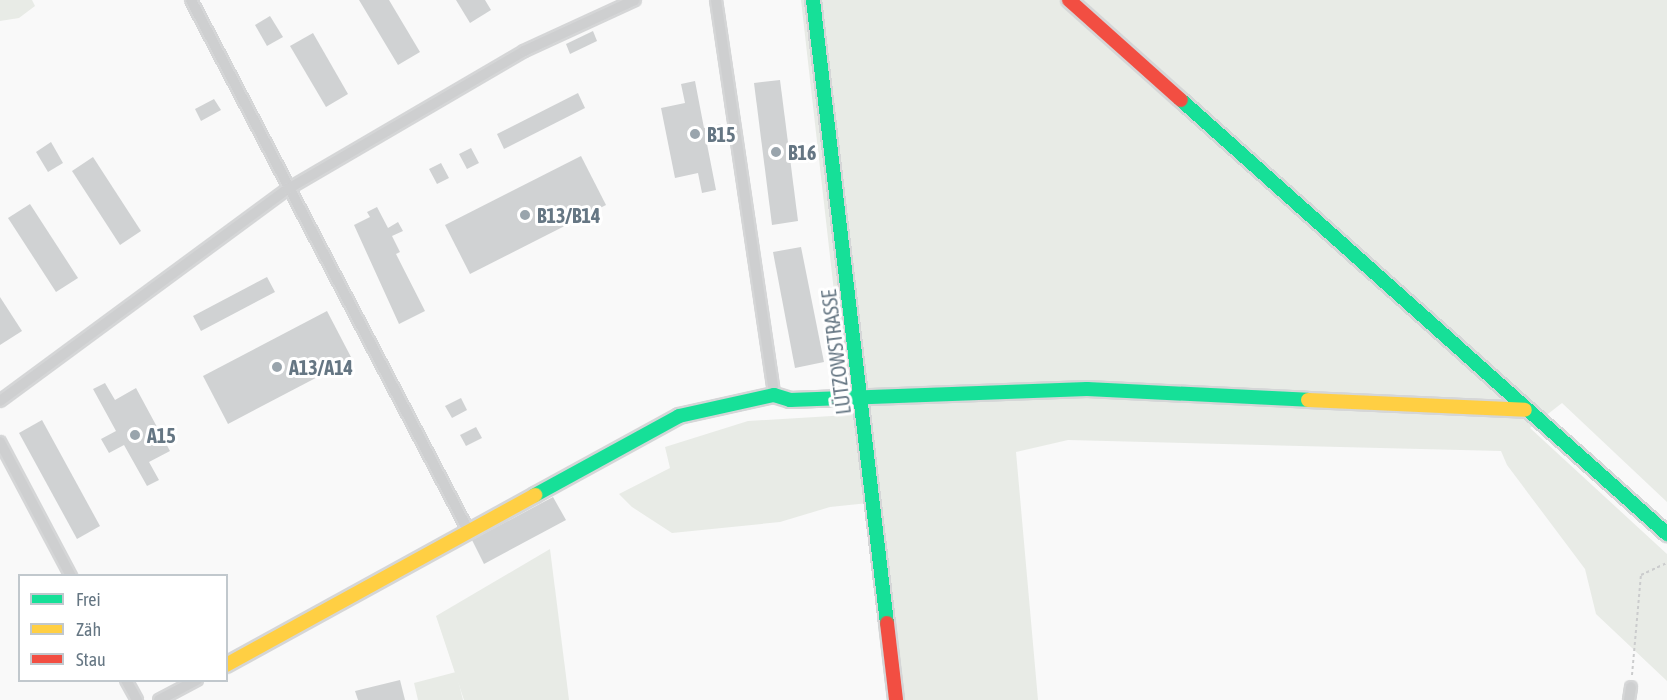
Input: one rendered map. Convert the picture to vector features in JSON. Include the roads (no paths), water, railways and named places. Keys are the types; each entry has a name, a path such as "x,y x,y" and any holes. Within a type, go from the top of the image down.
{"street":[{"path":"191,0 469,532"},
{"path":"0,401 288,189 524,51 635,0"},
{"path":"716,0 774,395"},
{"name":"LÜTZOWSTRASSE","path":"813,0 896,700"},
{"path":"1069,0 1525,410 1667,534"},
{"path":"228,664 679,416 774,395 790,400 1087,389 1525,410"},
{"path":"0,442 70,574"},
{"path":"127,682 136,700"},
{"path":"159,700 195,682"},
{"path":"1629,700 1631,687"}],"place":[{"name":"B15","path":"695,134"},
{"name":"B16","path":"776,152"},
{"name":"B13/B14","path":"525,215"},
{"name":"A13/A14","path":"277,367"},
{"name":"A15","path":"135,435"}]}
